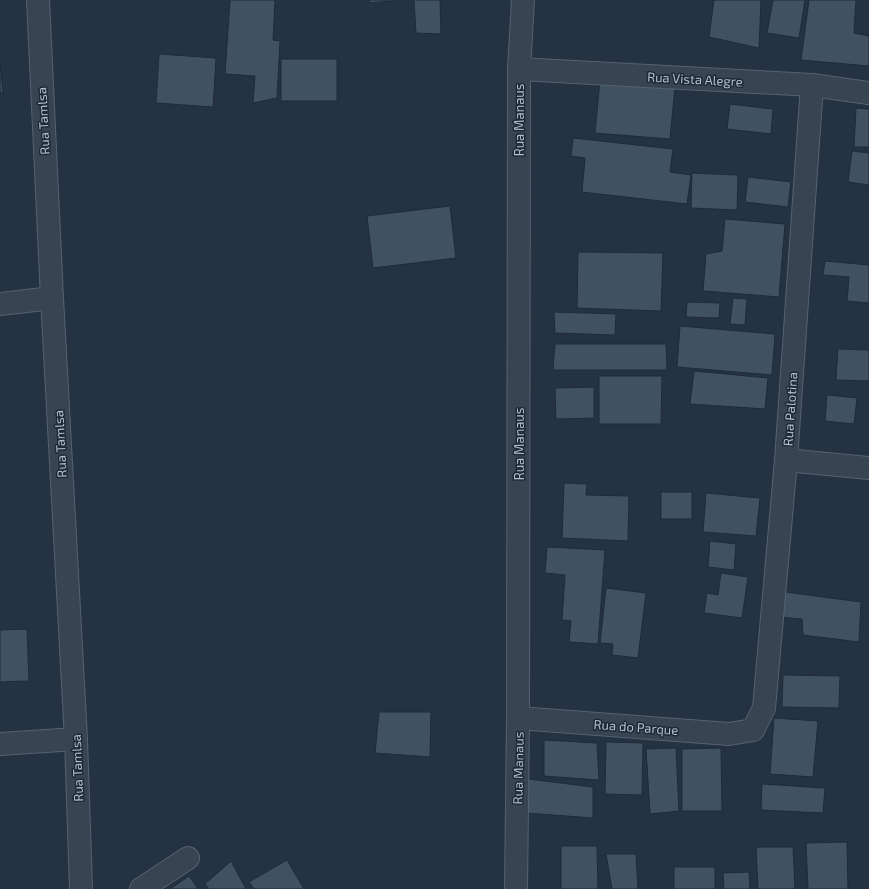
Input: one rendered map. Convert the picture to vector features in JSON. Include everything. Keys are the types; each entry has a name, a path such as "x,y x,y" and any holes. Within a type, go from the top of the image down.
{"street":[{"name":"Rua Tamlsa","path":"38,0 52,298 76,739 81,889"},
{"name":"Rua Manaus","path":"516,889 520,69 523,0"},
{"name":"Rua Vista Alegre","path":"520,69 812,85 869,93"},
{"name":"Rua Palotina","path":"753,730 764,708 786,460 812,85"},
{"path":"0,304 52,298"},
{"path":"786,460 869,468"},
{"name":"Rua do Parque","path":"518,718 729,734 753,730"},
{"path":"0,744 76,739"},
{"path":"141,889 188,858"}],"building":[{"path":"230,0 275,0 273,40 280,41 277,98 253,103 255,76 225,74"},
{"path":"369,0 440,0 441,34 416,33 414,1 370,3"},
{"path":"714,0 761,0 759,48 709,37"},
{"path":"773,0 805,0 799,38 767,33"},
{"path":"809,0 856,0 854,33 869,36 869,66 801,60"},
{"path":"159,54 216,58 213,107 156,103"},
{"path":"281,59 337,59 337,101 281,101"},
{"path":"0,63 3,92 0,93"},
{"path":"600,80 675,87 670,139 595,133"},
{"path":"730,104 773,109 771,134 727,129"},
{"path":"856,108 869,109 869,147 854,147"},
{"path":"573,138 673,149 670,172 691,175 687,204 582,192 585,158 571,156"},
{"path":"852,151 869,153 869,185 848,182"},
{"path":"692,173 738,175 737,210 691,208"},
{"path":"748,177 791,182 788,207 745,202"},
{"path":"450,206 456,258 373,268 367,216"},
{"path":"725,219 785,224 779,297 703,291 706,254 722,251"},
{"path":"578,252 663,253 661,311 577,308"},
{"path":"825,261 869,265 869,303 847,301 849,277 823,275"},
{"path":"733,298 747,299 745,325 730,324"},
{"path":"687,302 720,303 719,318 686,317"},
{"path":"554,312 616,314 615,335 555,333"},
{"path":"680,326 775,334 772,375 677,367"},
{"path":"555,344 666,344 667,370 553,370"},
{"path":"838,349 869,350 869,381 836,380"},
{"path":"694,371 768,378 765,409 690,404"},
{"path":"599,376 662,376 661,424 599,424"},
{"path":"594,387 594,418 556,419 555,388"},
{"path":"827,395 857,398 854,424 825,421"},
{"path":"564,483 587,484 586,495 629,496 628,541 562,538"},
{"path":"661,492 692,492 692,519 661,519"},
{"path":"706,493 760,498 756,536 703,532"},
{"path":"710,541 736,544 734,570 708,567"},
{"path":"547,547 605,550 598,644 569,642 571,621 562,620 565,575 545,573"},
{"path":"721,573 748,577 742,618 704,613 707,593 718,595"},
{"path":"606,588 646,593 638,658 612,655 613,644 600,643"},
{"path":"778,591 861,602 859,642 803,635 802,619 778,617"},
{"path":"27,629 29,681 0,682 0,630"},
{"path":"783,675 840,676 839,708 782,707"},
{"path":"379,712 431,712 430,757 375,753"},
{"path":"774,718 818,721 813,777 770,774"},
{"path":"544,740 597,743 599,780 544,776"},
{"path":"606,742 643,743 642,795 605,794"},
{"path":"676,748 679,811 650,814 646,749"},
{"path":"721,748 722,811 682,811 682,749"},
{"path":"528,779 593,787 593,818 526,813"},
{"path":"762,784 825,788 823,813 761,810"},
{"path":"847,842 848,889 808,889 806,843"},
{"path":"561,846 597,846 598,889 561,889"},
{"path":"756,847 793,847 795,889 758,889"},
{"path":"606,854 636,854 638,889 612,889"},
{"path":"287,860 304,889 254,889 249,882"},
{"path":"231,861 246,889 209,889 205,884"},
{"path":"674,867 715,867 715,889 674,889"},
{"path":"749,872 750,889 724,889 723,873"},
{"path":"189,876 198,889 170,889"}]}
